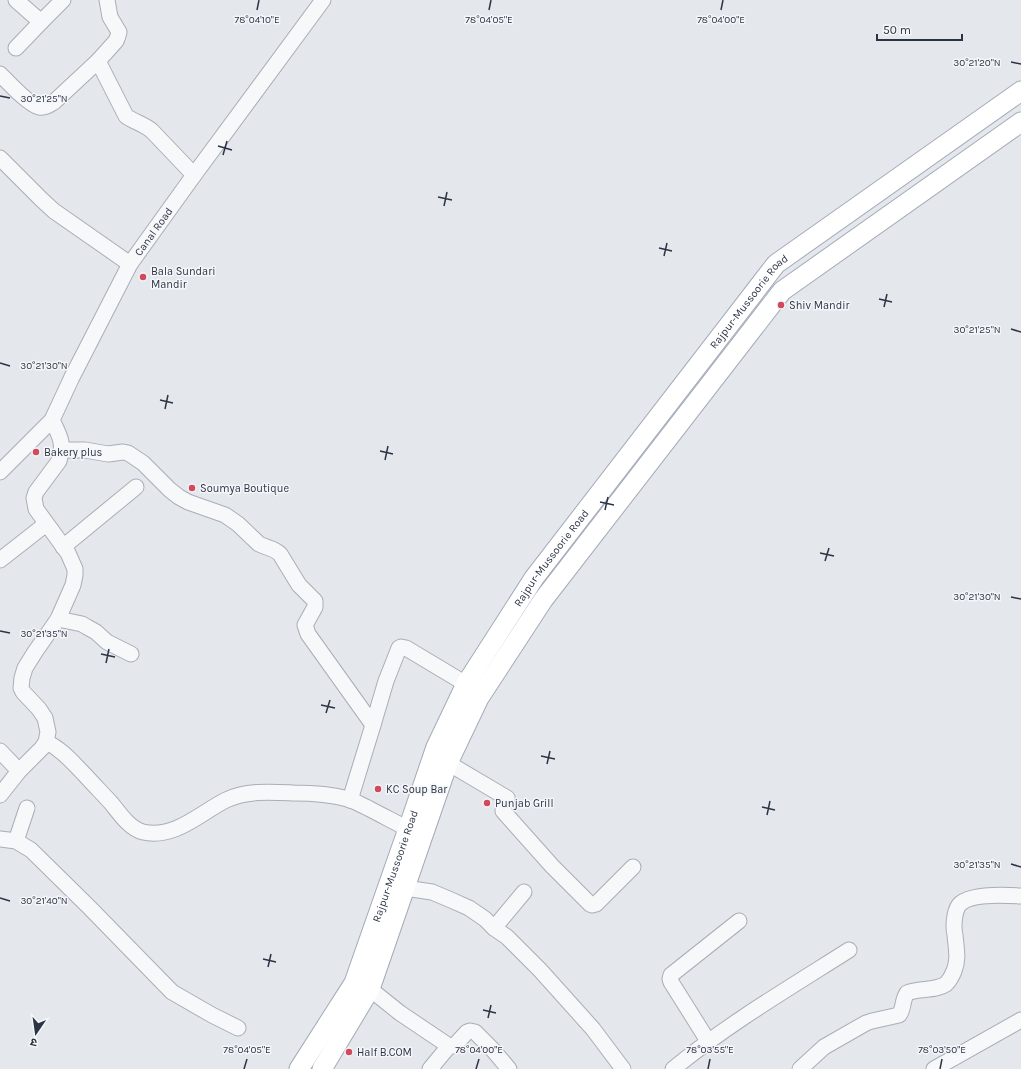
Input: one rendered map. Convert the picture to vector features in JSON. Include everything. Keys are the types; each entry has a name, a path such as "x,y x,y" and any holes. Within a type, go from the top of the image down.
{"main road":[{"name":"Rajpur-Mussoorie Road","path":"329,1066 370,989 405,888 434,778 436,747 466,684 534,578 776,264 1021,91"},
{"name":"Rajpur-Mussoorie Road","path":"299,1069 354,983 408,828 434,778 448,763 479,698 543,600 782,291 1021,122"}],"street":[{"path":"16,0 41,22"},
{"path":"16,48 63,0"},
{"path":"0,74 31,103 44,107 54,102 98,61 116,41 119,32 110,17 106,0"},
{"name":"Canal Road","path":"0,471 52,420 72,377 130,264 194,175 236,120 318,2"},
{"path":"98,61 126,116 152,131 194,175"},
{"path":"0,158 50,207 130,264"},
{"path":"0,795 19,771 46,742 48,732 45,718 39,709 23,692 21,683 25,668 58,619 73,585 75,575 73,563 36,509 34,498 36,492 59,461 62,450 61,438 52,420"},
{"path":"62,450 85,450 108,454 123,452 128,453 143,463 179,497 188,502 226,515 261,545 276,550 299,584 315,601 315,607 305,624 308,634 373,725"},
{"path":"63,547 136,487"},
{"path":"0,560 46,524"},
{"path":"58,619 87,627 96,632 107,642 131,654"},
{"path":"350,800 386,681 399,648 406,648 466,684"},
{"path":"46,742 52,744 65,754 108,799 129,824 145,833 159,833 174,829 192,821 226,800 244,794 266,792 324,794 350,800 408,828"},
{"path":"0,751 19,771"},
{"path":"448,763 507,798 503,811 552,866 590,904 596,904 633,867"},
{"path":"16,841 27,808"},
{"path":"0,839 16,841 31,850 172,992 238,1028"},
{"path":"405,888 432,892 469,908 486,919 494,928 507,937 540,970 593,1029 623,1069"},
{"path":"494,928 524,892"},
{"path":"800,1069 824,1047 866,1023 899,1015 907,993 940,987 949,980 954,972 957,960 958,951 954,928 955,916 960,904 969,899 989,895 1005,894 1021,896"},
{"path":"708,1041 671,982 670,977 739,921"},
{"path":"673,1069 708,1041 730,1026 849,950"},
{"path":"370,989 400,1013 449,1046 455,1045 467,1032 474,1032 493,1050 509,1069"},
{"path":"934,1069 1021,1020"},
{"path":"430,1069 449,1046"}],"place":[{"name":"Bala Sundari Mandir","path":"143,277"},
{"name":"Shiv Mandir","path":"781,305"},
{"name":"Bakery plus","path":"36,452"},
{"name":"Soumya Boutique","path":"192,488"},
{"name":"KC Soup Bar","path":"378,789"},
{"name":"Punjab Grill","path":"487,803"},
{"name":"Half B.COM","path":"349,1052"}]}
